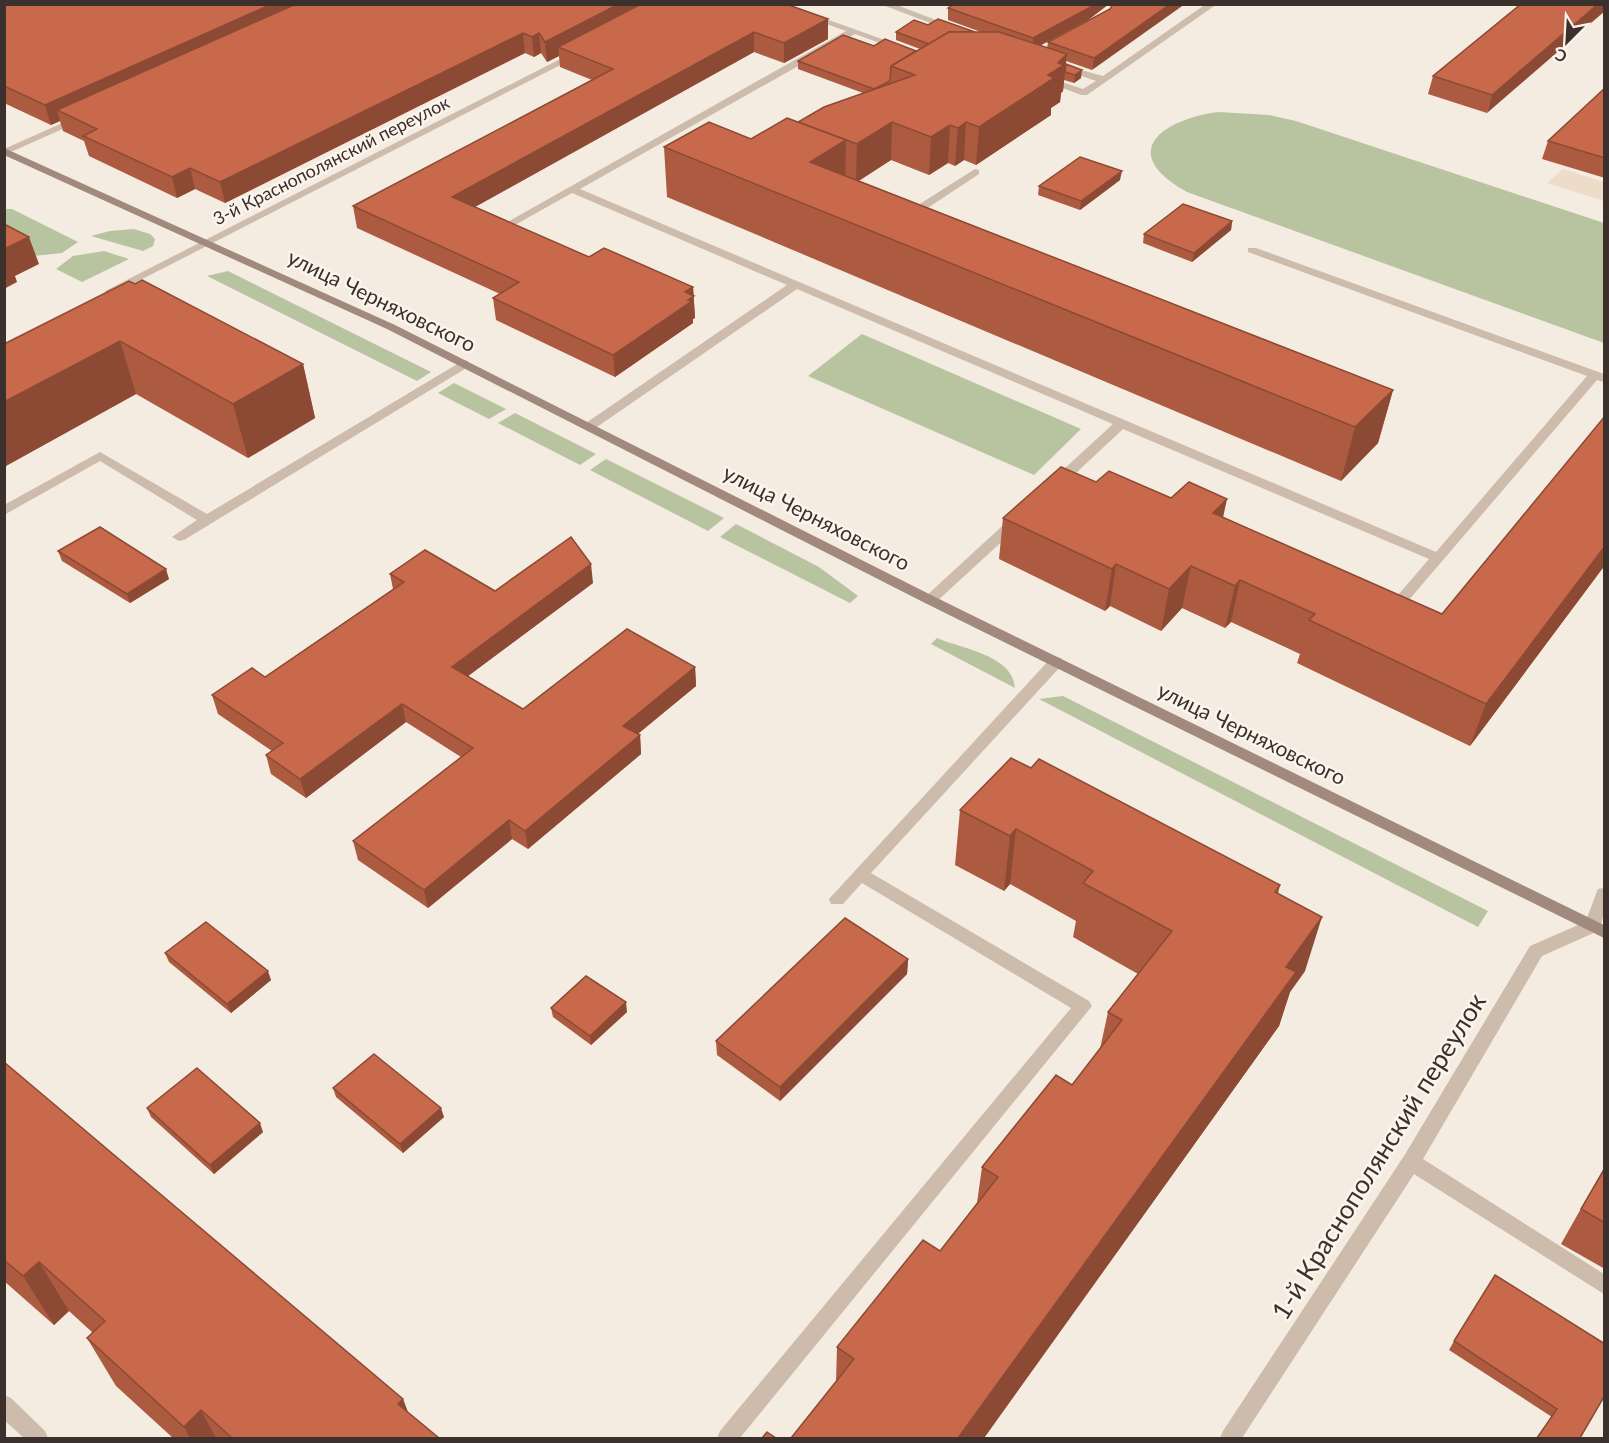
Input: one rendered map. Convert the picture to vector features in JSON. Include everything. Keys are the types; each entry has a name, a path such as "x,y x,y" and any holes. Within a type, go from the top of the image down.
{"main road":[{"name":"улица Черняховского","path":"5,151 208,243 464,364 930,600 1598,929"}],"street":[{"path":"774,4 910,51"},
{"path":"884,4 965,32"},
{"path":"1030,74 1084,93 1213,4"},
{"path":"509,224 694,125 854,31"},
{"name":"3-й Краснополянский переулок","path":"96,299 589,47"},
{"path":"1053,63 1104,80"},
{"path":"5,151 91,114"},
{"path":"898,204 916,211 975,172"},
{"path":"572,189 1438,558"},
{"path":"1252,250 1600,377 1391,613"},
{"path":"590,426 796,284"},
{"path":"179,537 464,364"},
{"path":"1046,493 1122,423"},
{"path":"4,510 100,456 207,520"},
{"path":"930,600 1029,508"},
{"path":"837,899 1056,662"},
{"path":"727,1438 1083,1006 860,874"},
{"path":"1598,929 1605,894"},
{"name":"1-й Краснополянский переулок","path":"1230,1438 1411,1162 1536,951 1598,929"},
{"path":"1411,1162 1605,1285"},
{"path":"4,1405 38,1438"}],"green space":[{"path":"1218,112 1269,115 1296,121 1604,223 1604,343 1187,192 1166,178 1154,164 1151,152 1154,140 1179,122"},
{"path":"5,209 12,209 78,242 62,253 33,256 4,238"},
{"path":"134,229 150,234 155,239 153,246 143,251 91,236 110,231"},
{"path":"104,251 129,259 82,282 56,269 73,256"},
{"path":"228,271 431,372 417,381 207,276"},
{"path":"862,334 1081,429 1034,475 808,376"},
{"path":"454,383 506,409 489,419 438,393"},
{"path":"515,413 596,454 580,465 498,423"},
{"path":"606,459 724,518 708,531 590,470"},
{"path":"736,524 819,567 858,596 850,603 720,537"},
{"path":"937,638 996,661 1012,677 1015,688 931,644"},
{"path":"1063,696 1488,911 1478,927 1039,699"}],"shaded area":[{"path":"1563,169 1604,182 1604,201 1547,183"}],"building":[{"path":"4,4 272,4 45,105 4,86"},
{"path":"296,4 619,4 545,42 539,33 532,37 523,33 220,182 190,168 172,177 83,136 97,129 57,110"},
{"path":"641,4 786,4 828,19 784,43 754,32 452,197 589,257 604,248 693,287 685,292 694,296 688,300 692,301 613,355 493,298 519,282 353,206 613,69 558,47"},
{"path":"954,4 1094,4 1033,38 948,8"},
{"path":"1113,4 1170,4 1094,58 1048,42 1110,9"},
{"path":"1521,4 1598,4 1492,95 1433,76"},
{"path":"938,19 975,32 949,32 929,44 896,32 914,20 928,25"},
{"path":"949,32 999,32 1067,54 1058,63 1064,65 1048,75 1054,78 979,127 966,122 958,128 950,125 931,137 892,122 857,144 798,122 824,107 915,75 891,66"},
{"path":"843,35 874,46 885,39 916,51 891,66 890,81 874,89 798,61"},
{"path":"1066,64 1082,70 1075,75 1065,72"},
{"path":"1605,88 1605,158 1548,141"},
{"path":"787,118 846,140 810,162 1393,390 1355,427 664,147 709,122 751,139"},
{"path":"1080,157 1122,171 1081,201 1039,186"},
{"path":"1183,204 1232,221 1194,253 1144,234"},
{"path":"4,224 29,237 4,249"},
{"path":"142,280 303,364 233,404 120,341 4,402 4,344 129,281 135,284"},
{"path":"1605,416 1605,546 1486,704 1309,620 1315,614 1240,580 1235,586 1191,566 1169,589 1116,564 1112,569 1003,518 1061,467 1096,482 1109,471 1171,498 1189,482 1227,499 1213,513 1442,614"},
{"path":"100,527 166,569 127,594 58,551"},
{"path":"571,537 591,564 452,667 523,709 627,629 695,667 623,726 640,735 525,831 509,820 424,890 353,841 473,748 402,704 300,779 266,755 283,743 212,695 252,668 265,677 404,582 390,574 425,550 495,591"},
{"path":"1011,758 1031,768 1039,759 1280,885 1275,892 1322,917 1286,967 1296,972 958,1438 791,1438 854,1359 837,1347 923,1240 940,1251 998,1177 982,1167 1056,1075 1072,1085 1122,1020 1108,1012 1172,931 1083,883 1093,871 1016,829 1010,836 960,810"},
{"path":"845,918 908,959 780,1087 716,1041"},
{"path":"206,922 268,971 227,1004 165,953"},
{"path":"586,976 626,1002 590,1036 551,1008"},
{"path":"374,1054 441,1108 400,1144 333,1088"},
{"path":"4,1062 403,1399 398,1404 439,1438 232,1438 201,1410 184,1427 87,1338 105,1321 39,1262 23,1276 4,1260"},
{"path":"197,1068 260,1123 210,1165 147,1108"},
{"path":"1605,1168 1605,1223 1581,1209"},
{"path":"1495,1275 1605,1344 1605,1395 1580,1438 1537,1438 1557,1409 1454,1341"},
{"path":"767,1432 776,1438 762,1438"}]}
